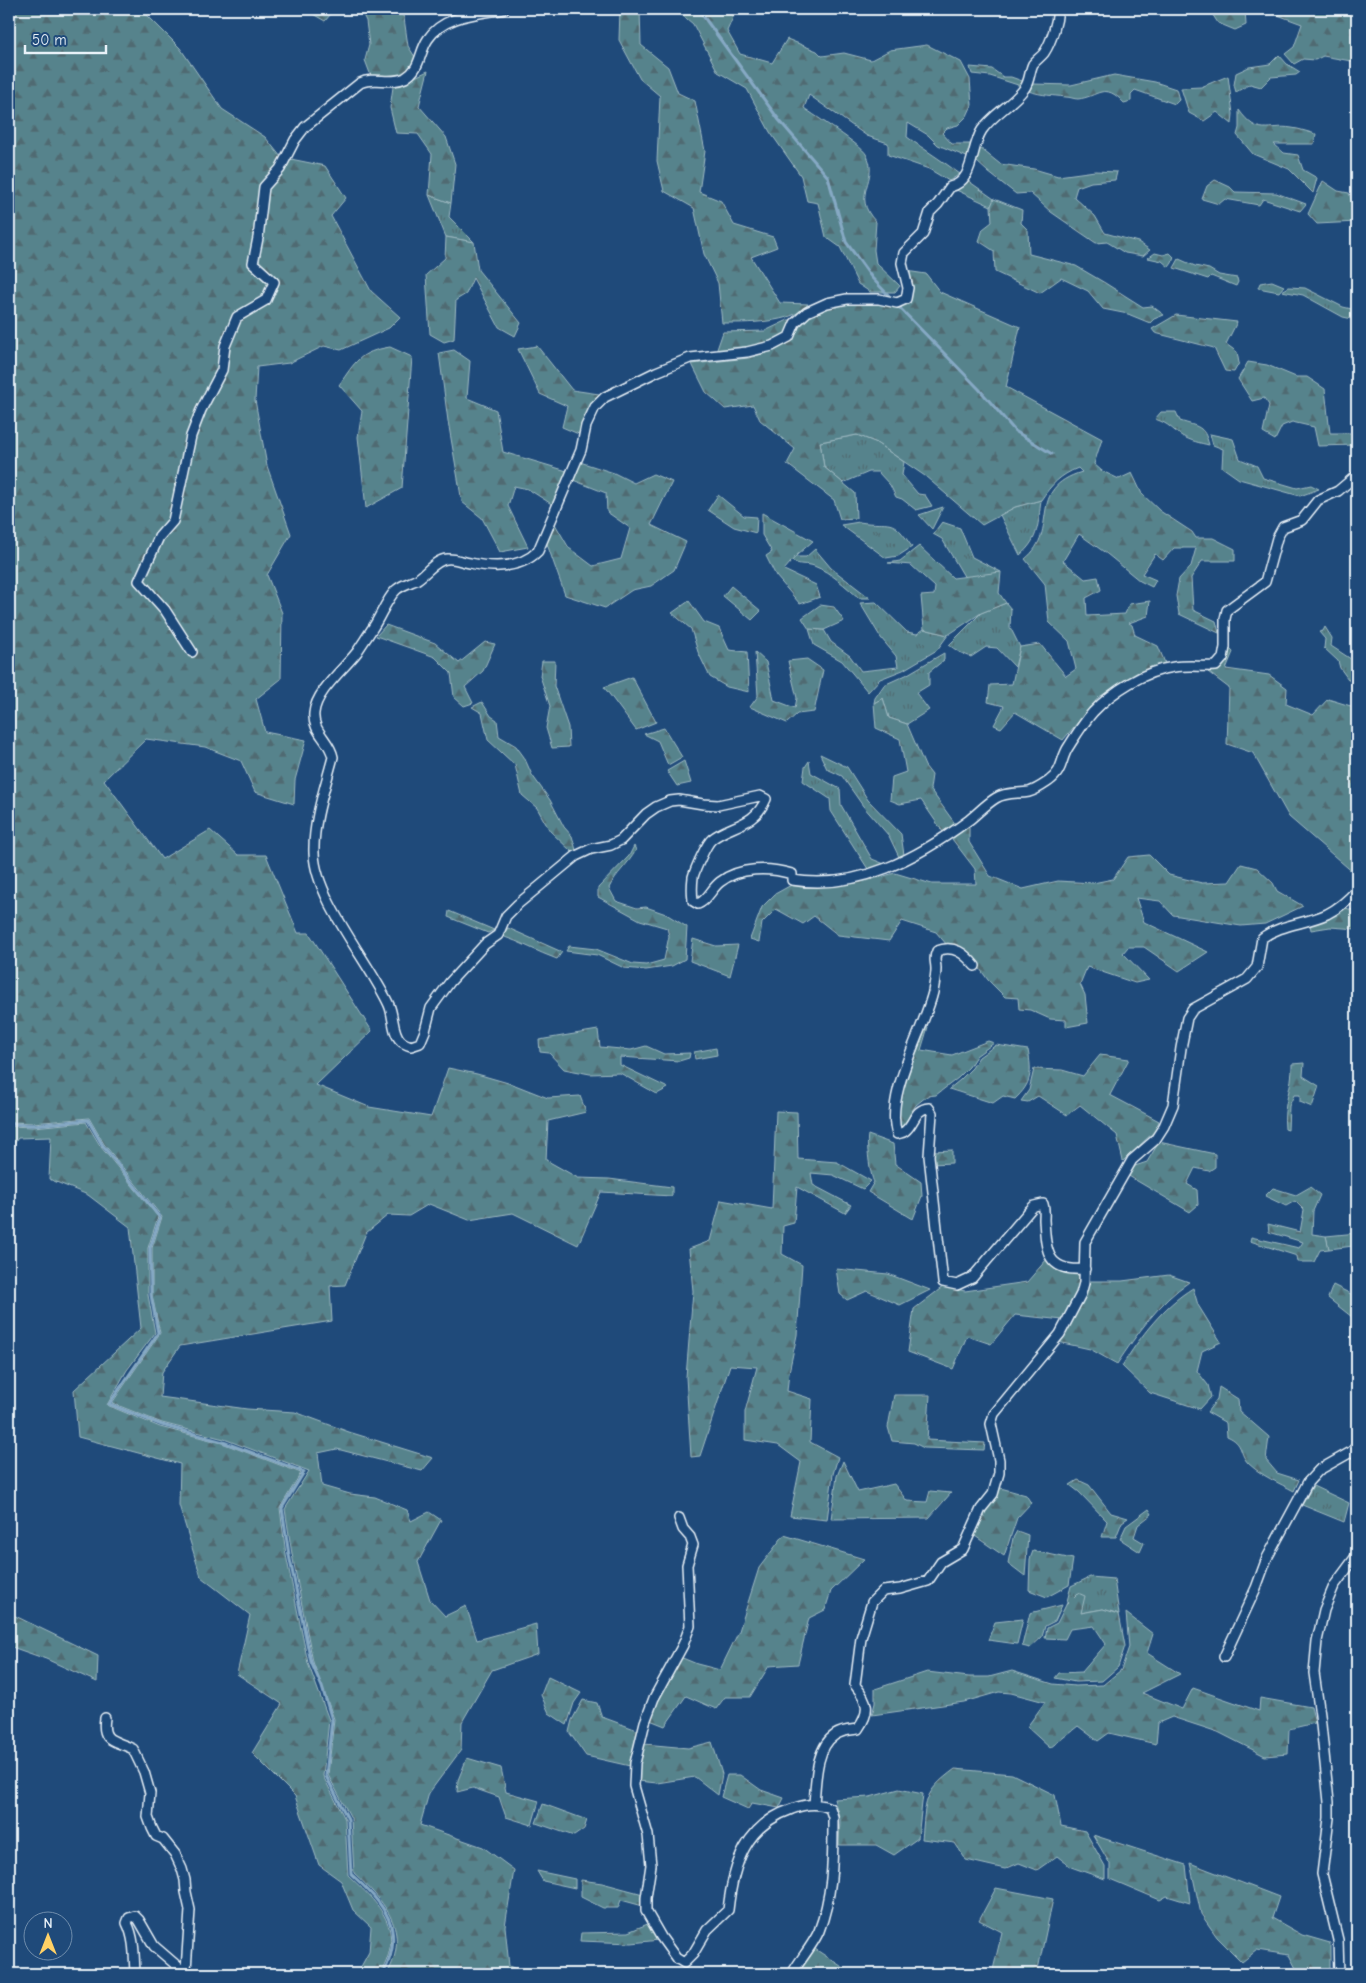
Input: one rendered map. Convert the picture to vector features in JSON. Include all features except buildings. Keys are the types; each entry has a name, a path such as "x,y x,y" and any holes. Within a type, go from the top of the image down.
{"street":[{"path":"192,652 165,610 139,581 159,537 173,520 190,436 222,370 226,346 237,317 266,300 274,282 253,263 264,187 280,170 295,140 305,127 360,84 368,79 390,81 405,78 419,64 428,40 445,23 466,16 504,9"},
{"path":"1058,9 1057,20 1045,52 1032,65 1025,89 990,121 981,132 964,180 950,187 930,212 923,234 904,253 902,264 908,288 906,299 897,303 879,299 847,299 827,303 807,312 795,323 789,337 772,346 747,352 690,358 605,397 595,407 586,426 580,450 538,551 529,560 502,567 486,567 447,559 438,562 415,580 402,585 394,592 376,624 356,652 318,699 314,712 314,722 320,735 332,749 334,757 316,825 314,855 318,873 334,910 390,1007 396,1031 401,1041 411,1046 420,1043 431,1008 440,994 485,944 498,936 506,916 532,891 576,856 591,849 611,845 621,840 646,814 670,801 679,800 718,805 760,796 766,799 762,807 740,826 712,839 706,845 693,876 693,901 698,904 704,902 719,882 741,872 755,870 783,871 792,874 792,880 821,882 869,875 895,866 919,854 970,819 995,798 1005,794 1034,790 1059,772 1067,748 1092,713 1112,694 1134,681 1158,671 1174,667 1216,666 1223,658 1227,610 1265,582 1277,538 1283,527 1302,520 1318,500 1338,491 1357,475"},
{"path":"814,1804 816,1774 825,1748 834,1735 845,1730 858,1729 866,1719 867,1707 862,1694 855,1685 861,1638 872,1602 883,1591 900,1589 928,1581 941,1562 963,1549 981,1509 993,1494 999,1473 999,1460 992,1424 994,1414 1060,1334 1081,1294 1085,1269 1086,1242 1132,1160 1156,1140 1164,1126 1173,1105 1180,1048 1187,1018 1193,1010 1247,979 1257,967 1262,938 1273,930 1325,914 1342,905 1357,890"},
{"path":"975,966 962,952 944,948 936,951 934,958 936,974 932,996 911,1050 899,1090 896,1108 895,1128 897,1134 906,1131 916,1114 923,1108 929,1108 932,1113 929,1156 943,1282 957,1285 972,1278 1030,1210 1039,1204 1043,1204 1045,1208 1046,1235 1051,1261 1059,1267 1074,1270 1085,1269"},
{"path":"1224,1657 1256,1588 1267,1558 1308,1482 1319,1470 1351,1452 1357,1446"},
{"path":"680,1518 682,1529 690,1537 693,1545 687,1565 690,1626 644,1722 635,1763 634,1786 648,1835 651,1866 646,1911 661,1938 676,1958 684,1962 693,1954 707,1930 728,1910 730,1885 740,1857 750,1837 779,1814 801,1805 814,1804 830,1808 833,1817 833,1858 830,1895 810,1948 792,1974"},
{"path":"1339,1974 1338,1940 1322,1874 1329,1818 1329,1802 1314,1673 1317,1641 1324,1610 1334,1586 1357,1554"},
{"path":"105,1718 105,1735 110,1740 133,1749 138,1758 150,1793 148,1817 156,1836 163,1839 175,1854 182,1868 190,1910 188,1959 186,1970 183,1971 154,1946 135,1916 129,1918 127,1923 131,1930 134,1946 135,1974"}],"green space":[{"path":"9,9 141,9 180,48 222,109 265,137 281,157 325,166 346,198 331,216 371,291 400,317 389,328 341,350 324,346 289,363 257,367 255,400 267,466 291,534 267,575 282,613 281,679 256,699 265,732 306,740 295,780 294,804 255,792 241,761 205,747 146,739 104,780 162,859 210,830 238,855 266,855 298,933 309,933 372,1031 316,1085 369,1107 431,1117 448,1068 515,1085 548,1098 580,1096 586,1112 548,1121 546,1160 578,1178 609,1179 672,1187 672,1196 601,1192 578,1245 513,1213 469,1220 429,1204 409,1216 388,1215 366,1233 345,1285 330,1286 332,1321 180,1346 162,1372 160,1397 247,1409 295,1412 349,1432 433,1458 422,1471 337,1449 318,1453 322,1486 350,1494 375,1497 407,1510 411,1521 429,1512 441,1520 418,1562 430,1600 445,1616 466,1606 477,1640 536,1624 538,1654 492,1670 462,1722 461,1750 429,1793 420,1825 483,1847 514,1870 505,1926 509,1966 527,1974 387,1974 394,1959 395,1931 391,1918 384,1906 354,1873 351,1818 328,1775 334,1719 313,1662 285,1509 309,1471 224,1439 162,1423 112,1403 160,1333 152,1295 152,1248 162,1217 104,1144 89,1118 33,1123 9,1122"},
{"path":"304,9 335,9 325,21"},
{"path":"360,9 400,9 404,18 408,46 417,60 406,71 391,77 371,76 365,60 369,45 366,21"},
{"path":"620,9 640,9 641,45 668,67 678,93 695,101 705,151 699,192 721,201 734,225 773,237 777,247 751,257 780,303 808,304 801,311 781,319 768,321 722,323 718,283 704,254 694,208 664,191 657,161 660,96 640,79 619,40"},
{"path":"675,9 732,9 734,15 727,31 740,54 772,63 787,39 817,51 822,56 844,53 871,60 890,50 927,45 961,62 970,79 972,105 967,116 958,125 947,128 942,133 952,144 973,144 969,158 938,145 928,135 908,123 907,137 960,174 949,181 929,169 888,155 888,143 867,136 809,95 804,108 848,138 866,154 870,163 870,172 865,203 868,212 876,222 874,250 876,263 900,286 895,292 870,292 858,284 840,247 826,237 818,203 807,201 801,176 770,132 747,89 718,72 693,24"},
{"path":"1209,9 1245,9 1246,25 1235,30 1218,23"},
{"path":"1275,9 1357,9 1357,62 1323,56 1315,60 1303,59 1294,64 1285,54 1294,47 1302,24 1275,14"},
{"path":"1279,55 1287,64 1300,72 1296,75 1271,77 1261,87 1250,84 1236,92 1234,85 1236,73 1249,67 1270,64"},
{"path":"970,67 992,69 1003,77 1011,77 1025,82 1021,86 990,76 972,74"},
{"path":"428,71 419,106 446,137 455,164 451,203 429,195 432,154 418,134 396,133 390,108 393,87"},
{"path":"1114,75 1155,82 1176,89 1179,100 1175,104 1135,90 1131,94 1131,101 1124,103 1117,96 1106,92 1078,99 1043,95 1028,91 1033,84 1071,85"},
{"path":"1228,76 1233,114 1232,124 1217,112 1204,121 1189,113 1181,88 1201,87"},
{"path":"1239,110 1246,119 1258,127 1292,128 1316,134 1314,144 1274,144 1284,153 1298,155 1303,170 1317,178 1313,193 1289,169 1253,154 1237,135"},
{"path":"980,148 1000,164 1034,169 1058,176 1095,171 1117,172 1115,180 1091,182 1077,187 1074,197 1095,216 1105,233 1138,242 1150,250 1143,256 1125,253 1107,242 1096,243 1051,212 1030,193 1016,194 988,172 976,161"},
{"path":"967,180 994,199 991,206 954,189"},
{"path":"1215,180 1230,187 1235,192 1276,193 1306,204 1300,211 1263,199 1259,205 1225,199 1219,204 1202,199 1207,186"},
{"path":"1323,181 1338,191 1349,193 1357,214 1357,222 1317,224 1308,214"},
{"path":"429,195 451,203 449,217 474,242 446,237"},
{"path":"994,199 1022,210 1021,223 1028,230 1029,254 1076,266 1143,307 1152,306 1164,315 1150,323 1128,314 1103,309 1088,291 1061,278 1040,293 995,272 994,251 979,241 983,229 992,222 991,206"},
{"path":"446,237 474,242 478,270 521,323 515,336 499,327 473,278 466,294 456,300 454,339 444,342 430,334 426,275 445,258"},
{"path":"1155,253 1163,255 1170,253 1174,257 1169,267 1162,261 1148,258"},
{"path":"1179,259 1195,266 1209,269 1219,275 1237,278 1238,282 1236,286 1211,276 1208,279 1174,268"},
{"path":"906,271 926,274 940,292 1020,327 1006,387 1102,439 1094,464 1102,471 1119,479 1132,473 1142,494 1160,511 1192,532 1196,538 1213,538 1235,549 1235,561 1202,561 1191,578 1193,610 1216,621 1219,633 1179,614 1176,596 1179,579 1191,566 1196,548 1174,548 1163,560 1155,554 1142,574 1156,580 1152,587 1140,581 1079,534 1063,561 1085,579 1098,577 1101,590 1086,598 1087,616 1125,614 1129,604 1150,601 1148,616 1129,623 1132,625 1135,635 1158,646 1165,663 1136,675 1099,697 1063,740 1015,712 1001,728 994,725 1004,706 988,702 990,685 1012,684 1020,647 1040,644 1066,676 1076,669 1069,641 1049,622 1045,584 1025,559 1035,548 1041,536 1048,499 1054,489 1065,479 1082,472 1078,468 1066,474 1056,481 1041,500 1015,507 982,525 925,476 875,442 857,435 820,442 824,467 855,493 856,518 840,519 834,500 787,464 795,449 760,420 753,405 725,409 706,392 692,364 749,358 773,350 794,339 799,326 811,315 831,306 847,303 881,304 901,308 909,299 912,291 911,282"},
{"path":"1272,281 1284,286 1279,292 1258,288 1260,283"},
{"path":"1289,287 1305,288 1343,307 1356,310 1357,320 1343,317 1303,295 1282,291"},
{"path":"1176,315 1237,322 1226,344 1237,352 1239,363 1234,372 1225,371 1214,348 1155,333 1152,329"},
{"path":"788,320 792,320 787,335 770,345 716,352 723,332 765,331"},
{"path":"537,346 572,390 599,394 583,422 581,435 562,427 567,406 540,394 518,349"},
{"path":"390,347 412,357 402,488 366,508 358,437 362,411 339,385 359,359 371,352"},
{"path":"454,350 470,361 467,398 496,410 503,452 567,471 553,505 528,489 514,486 508,506 528,547 500,552 482,518 462,502 439,353"},
{"path":"1248,362 1267,365 1296,377 1307,377 1325,389 1330,433 1357,433 1357,445 1318,446 1314,427 1292,422 1282,426 1275,440 1263,433 1269,405 1264,398 1252,401 1238,379"},
{"path":"1161,412 1176,412 1180,421 1202,430 1209,445 1185,438 1155,419"},
{"path":"1210,434 1233,439 1240,459 1257,466 1263,478 1297,488 1311,485 1319,489 1300,496 1239,479 1222,467 1223,449 1213,445"},
{"path":"857,435 875,442 904,462 902,475 918,494 925,495 932,506 916,510 902,499 896,497 890,485 878,472 869,472 843,483 824,467 820,442"},
{"path":"580,462 614,473 634,483 653,474 672,482 651,525 686,542 674,570 651,586 632,590 605,608 565,595 546,541 555,524 569,548 593,566 621,559 630,528 607,512 606,493 573,480"},
{"path":"718,495 744,516 757,517 756,533 734,527 708,510"},
{"path":"1041,500 1038,524 1034,537 1020,555 1000,515 1015,507"},
{"path":"943,507 932,529 919,515"},
{"path":"762,513 813,541 784,570 816,585 820,597 800,604 776,576 766,556 772,552 762,535"},
{"path":"859,522 895,526 912,547 898,556 886,558 841,525"},
{"path":"942,522 960,528 972,557 1001,572 965,578 942,539 933,534"},
{"path":"919,546 953,578 1001,572 999,593 1006,603 981,613 948,635 924,629 921,596 934,595 935,587 911,565 888,563 900,561"},
{"path":"815,549 831,568 870,598 859,598 838,580 821,569 792,561 795,557 806,557"},
{"path":"731,586 761,611 752,620 723,596"},
{"path":"689,601 704,622 719,628 729,650 747,652 749,692 727,687 710,677 698,652 691,629 672,613"},
{"path":"876,602 907,632 917,634 924,629 948,635 937,650 903,670 880,679 868,692 842,661 814,645 809,629 824,630 831,642 850,656 861,671 898,667 896,656 881,638 860,603"},
{"path":"1006,603 1011,609 1010,627 1020,647 1015,667 997,648 986,647 971,657 949,645 981,613"},
{"path":"820,605 834,607 844,621 824,630 809,629 802,618"},
{"path":"386,625 435,643 459,663 485,642 495,644 483,671 465,687 473,703 464,706 454,697 451,673 435,657 376,636"},
{"path":"1325,627 1332,638 1331,646 1357,663 1357,682 1353,686 1340,668 1338,661 1324,648 1325,639 1319,632 1323,631"},
{"path":"1229,648 1233,652 1226,669 1269,675 1287,688 1286,704 1313,715 1328,699 1354,707 1353,714 1357,716 1357,873 1355,874 1289,817 1253,753 1227,744 1229,688 1208,672 1218,669"},
{"path":"755,652 766,662 774,700 795,708 797,698 788,661 807,659 823,670 814,712 797,714 787,723 750,707 758,696"},
{"path":"944,653 944,660 929,672 929,685 916,693 929,710 907,724 889,718 883,698 874,703 875,698 884,685 906,675"},
{"path":"542,661 555,661 554,686 568,727 569,747 552,748 546,728 550,706 540,676"},
{"path":"632,677 656,722 636,730 604,687"},
{"path":"883,698 889,718 907,724 925,766 932,775 930,789 956,825 943,832 921,800 900,804 890,800 892,777 906,772 900,739 876,728 874,703"},
{"path":"482,702 491,716 497,720 499,736 516,746 524,757 532,775 550,800 564,827 572,836 576,850 572,852 550,831 537,808 522,795 515,765 488,740 482,713 472,707"},
{"path":"664,728 682,757 668,765 658,741 644,734"},
{"path":"820,754 847,767 868,800 901,834 904,855 900,859 889,836 863,806 842,776 827,769"},
{"path":"684,761 691,783 677,786 667,771"},
{"path":"809,761 811,773 840,789 841,805 872,859 887,865 868,869 831,811 830,799 803,781 805,767"},
{"path":"969,825 969,842 990,876 1023,889 1058,881 1093,883 1113,879 1128,857 1149,855 1169,875 1202,883 1229,882 1241,864 1257,868 1273,883 1277,891 1303,906 1265,924 1241,926 1173,915 1160,901 1136,898 1144,922 1208,952 1179,971 1144,947 1128,947 1123,953 1149,980 1135,983 1087,967 1080,984 1085,995 1088,1023 1066,1027 1066,1020 1050,1019 1030,1010 1019,1009 1018,998 1005,997 988,980 967,951 947,945 936,932 902,921 889,941 838,935 814,916 803,924 776,909 762,923 759,942 750,939 762,907 775,894 793,884 858,883 895,873 932,884 976,884 975,869 952,839"},
{"path":"634,846 636,850 609,888 616,901 637,908 646,907 666,914 687,927 685,959 672,966 646,970 624,968 597,955 566,951 569,946 596,949 633,964 646,965 664,960 669,936 667,928 640,920 598,897 598,888 629,856"},
{"path":"1345,908 1357,911 1357,929 1330,927 1311,930 1310,924"},
{"path":"449,911 494,930 488,933 448,917"},
{"path":"508,928 562,952 557,959 502,936"},
{"path":"693,939 716,946 738,945 730,976 690,961"},
{"path":"923,1026 928,1027 921,1050 952,1055 988,1041 994,1043 976,1056 969,1067 958,1078 936,1095 927,1096 916,1105 906,1125 900,1129 898,1117 901,1091"},
{"path":"598,1030 600,1047 631,1050 646,1046 664,1054 690,1053 689,1058 679,1061 620,1057 620,1065 668,1088 657,1094 620,1073 590,1074 564,1069 549,1053 540,1052 539,1040"},
{"path":"996,1045 1028,1050 1030,1071 1028,1083 1015,1099 1003,1096 993,1103 949,1089 972,1068 979,1057"},
{"path":"716,1048 717,1055 695,1059 694,1052"},
{"path":"1100,1055 1129,1059 1110,1095 1159,1121 1155,1131 1123,1161 1117,1135 1080,1105 1067,1115 1038,1096 1028,1102 1021,1101 1029,1090 1034,1069 1062,1070 1083,1076"},
{"path":"1304,1063 1303,1076 1319,1086 1312,1107 1300,1102 1300,1095 1294,1095 1289,1106 1288,1130 1285,1129 1284,1120 1292,1064"},
{"path":"776,1111 797,1112 798,1159 837,1162 871,1181 863,1189 833,1175 811,1173 813,1185 851,1205 845,1213 797,1187 794,1223 783,1226 782,1254 802,1265 797,1335 787,1391 812,1399 810,1442 838,1457 833,1474 827,1520 790,1516 801,1462 778,1445 745,1440 745,1412 757,1367 730,1365 700,1456 691,1457 686,1377 693,1291 689,1249 710,1241 721,1200 772,1209"},
{"path":"86,1122 101,1147 158,1217 148,1248 148,1295 155,1333 127,1370 107,1405 160,1427 222,1443 301,1473 280,1508 286,1555 308,1663 329,1720 323,1776 345,1819 348,1875 379,1908 386,1919 390,1931 387,1958 380,1974 357,1974 369,1952 371,1927 353,1910 341,1881 319,1865 295,1796 252,1753 282,1704 237,1674 250,1615 201,1577 179,1505 180,1464 78,1437 74,1390 141,1328 130,1227 88,1195 49,1179 51,1137 18,1138 9,1151 9,1126 33,1127"},
{"path":"868,1135 893,1144 895,1164 921,1182 922,1196 913,1219 868,1192 874,1182 869,1159"},
{"path":"1159,1142 1215,1154 1215,1167 1209,1171 1195,1168 1187,1184 1197,1190 1198,1205 1190,1212 1127,1175 1135,1166 1147,1162"},
{"path":"952,1150 952,1163 932,1164 933,1151"},
{"path":"1310,1187 1320,1195 1313,1211 1312,1234 1326,1236 1329,1249 1320,1250 1314,1262 1298,1262 1297,1256 1250,1241 1251,1237 1299,1248 1303,1242 1269,1232 1268,1224 1300,1232 1304,1210 1295,1201 1286,1206 1265,1196 1273,1188 1296,1195"},
{"path":"1357,1233 1357,1241 1353,1246 1329,1249 1326,1236"},
{"path":"1047,1259 1061,1271 1080,1275 1078,1294 1063,1320 1015,1315 991,1344 967,1336 953,1369 908,1352 914,1309 944,1286 965,1291 1027,1282"},
{"path":"836,1269 888,1274 930,1290 900,1305 867,1291 847,1300 840,1294"},
{"path":"1169,1275 1189,1282 1158,1309 1117,1364 1090,1349 1058,1342 1088,1281 1122,1281"},
{"path":"1333,1285 1357,1297 1357,1321 1328,1298"},
{"path":"1193,1288 1198,1305 1221,1342 1202,1351 1197,1371 1208,1385 1211,1397 1200,1409 1150,1393 1122,1366 1136,1344 1162,1313"},
{"path":"1219,1387 1238,1399 1239,1411 1269,1437 1266,1460 1277,1473 1299,1480 1294,1491 1265,1476 1249,1464 1239,1445 1227,1436 1226,1423 1207,1412 1217,1399"},
{"path":"894,1395 930,1395 927,1440 985,1443 984,1450 924,1448 914,1443 892,1441 888,1427"},
{"path":"843,1461 858,1492 894,1484 907,1501 927,1502 930,1491 951,1493 929,1518 831,1519 837,1476"},
{"path":"1078,1480 1089,1485 1111,1513 1128,1518 1122,1522 1116,1537 1102,1537 1107,1521 1070,1485"},
{"path":"1313,1486 1349,1503 1344,1522 1302,1505"},
{"path":"997,1487 1026,1495 1031,1503 1017,1518 1004,1556 972,1534"},
{"path":"1149,1509 1152,1514 1138,1525 1134,1537 1144,1543 1140,1552 1120,1539 1126,1526"},
{"path":"1017,1531 1028,1535 1025,1576 1008,1563 1013,1538"},
{"path":"784,1535 864,1559 831,1591 825,1610 809,1618 798,1664 769,1666 750,1697 725,1697 716,1709 686,1696 665,1726 650,1720 656,1699 680,1657 720,1670 739,1631 759,1568"},
{"path":"1033,1551 1073,1559 1069,1585 1047,1597 1029,1590 1030,1559"},
{"path":"1090,1577 1114,1579 1119,1614 1103,1609 1080,1613 1078,1593 1066,1605 1071,1586"},
{"path":"1078,1593 1085,1596 1081,1613 1103,1609 1119,1614 1125,1646 1118,1667 1102,1681 1075,1682 1055,1678 1059,1673 1082,1672 1106,1644 1094,1626 1070,1629 1065,1639 1045,1638 1047,1628 1057,1623 1066,1605"},
{"path":"1062,1605 1055,1621 1045,1626 1042,1637 1030,1648 1022,1646 1030,1613"},
{"path":"9,1613 98,1656 97,1682 46,1659 9,1646"},
{"path":"1126,1613 1153,1634 1147,1653 1180,1674 1142,1693 1182,1709 1193,1688 1259,1711 1260,1698 1311,1707 1315,1723 1289,1729 1288,1754 1265,1756 1218,1732 1172,1717 1158,1723 1156,1744 1109,1733 1098,1741 1078,1726 1050,1748 1027,1727 1045,1702 1011,1693 999,1692 964,1702 872,1715 875,1703 875,1689 927,1672 969,1677 989,1677 1012,1671 1053,1684 1075,1686 1103,1685 1121,1670 1129,1647"},
{"path":"1023,1619 1017,1644 988,1640 995,1622"},
{"path":"548,1677 581,1693 574,1703 567,1725 549,1713 541,1695"},
{"path":"583,1700 597,1703 602,1717 640,1731 630,1766 586,1756 569,1732 572,1720"},
{"path":"712,1742 722,1774 718,1795 695,1777 657,1783 638,1781 637,1764 644,1744 688,1748"},
{"path":"467,1758 501,1768 506,1792 539,1801 532,1825 506,1817 499,1797 473,1788 457,1792 458,1780"},
{"path":"955,1769 1012,1774 1055,1795 1061,1826 1085,1831 1105,1866 1105,1879 1071,1867 1057,1856 1037,1870 1019,1863 1005,1869 966,1860 955,1843 922,1839 925,1806 931,1792 944,1777"},
{"path":"727,1775 740,1775 761,1790 784,1798 779,1808 752,1803 748,1809 721,1797"},
{"path":"899,1789 923,1794 918,1838 894,1855 876,1845 839,1845 840,1820 834,1799 870,1797"},
{"path":"543,1804 587,1820 584,1829 574,1836 536,1823"},
{"path":"1093,1835 1186,1865 1190,1903 1167,1896 1160,1900 1110,1879 1110,1864"},
{"path":"1190,1863 1279,1897 1272,1918 1302,1935 1330,1943 1330,1974 1299,1974 1289,1955 1257,1950 1242,1962 1217,1937 1201,1914"},
{"path":"537,1871 575,1879 575,1888 543,1881"},
{"path":"581,1880 602,1883 643,1894 643,1906 621,1900 618,1908 603,1908 581,1897"},
{"path":"996,1888 1053,1899 1037,1974 992,1974 1002,1932 979,1920"},
{"path":"650,1923 659,1940 632,1943 580,1941 581,1933 628,1932"},
{"path":"815,1949 853,1974 817,1974 801,1969"}],"waterway":[{"path":"698,9 779,120 828,177 846,242 872,278 893,300"},
{"path":"897,305 979,389 1015,431 1052,454"},
{"path":"9,1124 33,1125 88,1120 103,1146 160,1218 150,1248 151,1295 158,1333 109,1404 162,1425 223,1442 304,1472 282,1508 289,1555 311,1662 322,1687 332,1720 326,1776 348,1819 351,1874 382,1907 392,1930 393,1944 390,1958 383,1974"}]}
